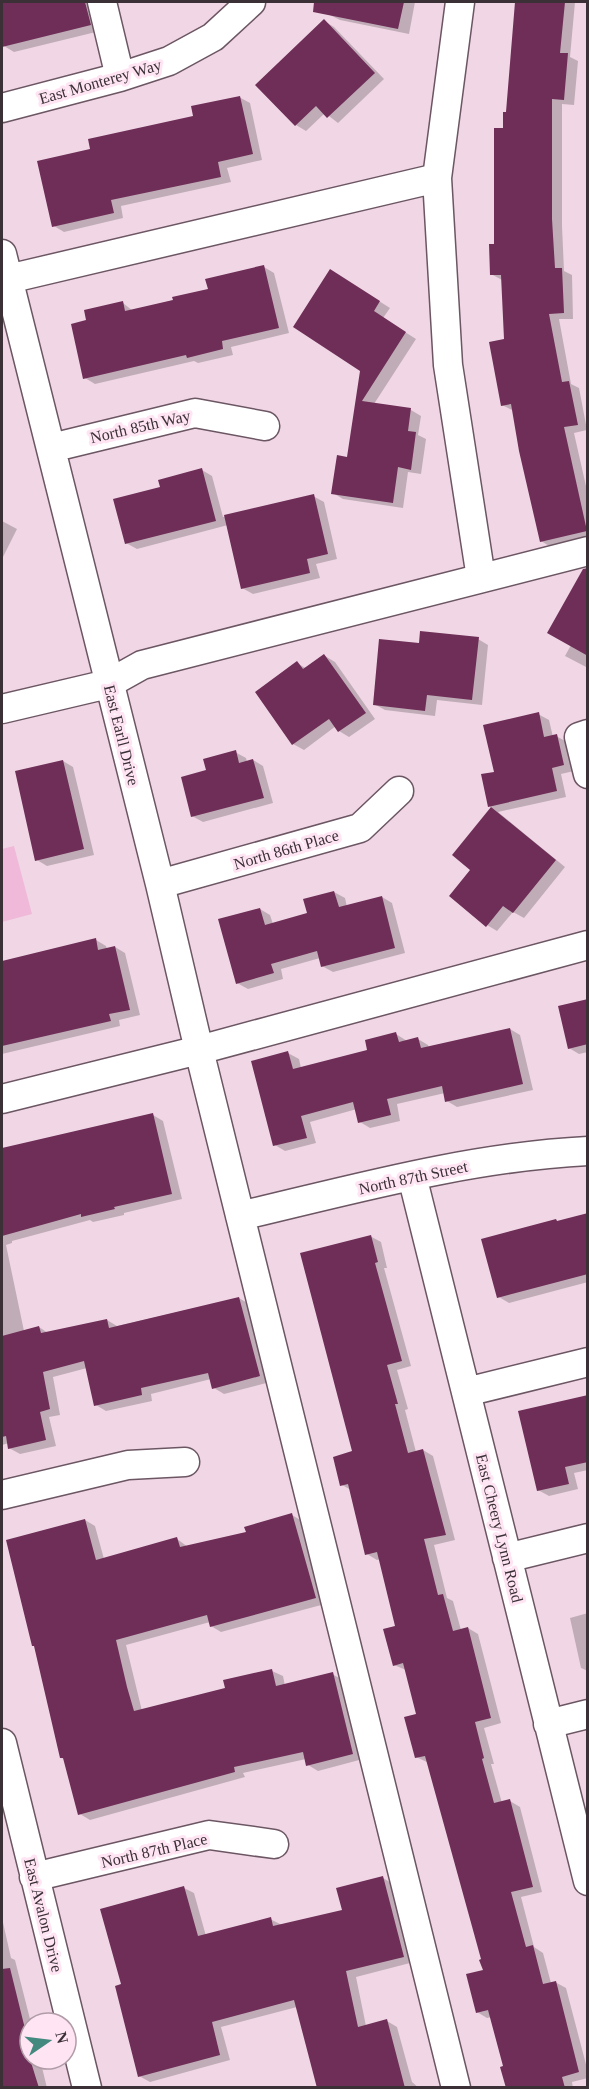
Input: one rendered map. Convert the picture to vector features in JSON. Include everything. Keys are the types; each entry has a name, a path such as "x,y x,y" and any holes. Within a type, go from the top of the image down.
{"street":[{"path":"102,2 120,77"},
{"name":"East Monterey Way","path":"2,108 120,77 169,61 213,37 251,2"},
{"path":"460,2 437,178 448,365 482,578"},
{"path":"5,266 437,178"},
{"name":"East Earll Drive","path":"5,266 160,884 456,2088"},
{"name":"North 85th Way","path":"51,448 195,412 265,426"},
{"path":"2,709 108,684 142,665 588,551"},
{"path":"588,734 579,737 588,774"},
{"name":"North 86th Place","path":"160,884 360,828 399,791"},
{"path":"2,1099 199,1050 588,945"},
{"name":"North 87th Street","path":"240,1216 412,1176 495,1160 543,1153 588,1151"},
{"name":"East Cheery Lynn Road","path":"412,1176 588,1881"},
{"path":"466,1392 588,1362"},
{"path":"2,1495 128,1466 185,1462"},
{"path":"507,1558 588,1538"},
{"path":"548,1724 588,1714"},
{"name":"East Avalon Drive","path":"2,1743 87,2088"},
{"name":"North 87th Place","path":"34,1877 209,1835 274,1844"}],"shaded area":[{"path":"14,846 32,914 2,922 2,849"}],"building":[{"path":"2,2 85,2 91,25 2,47"},
{"path":"314,2 404,2 398,29 313,12"},
{"path":"515,2 565,2 560,53 568,53 564,100 552,99 552,219 555,268 562,268 564,313 549,314 562,382 569,381 578,425 564,427 587,531 540,542 519,451 511,404 501,406 489,342 504,339 501,275 490,275 489,244 494,244 494,128 503,128 503,112 506,112"},
{"path":"324,19 375,73 327,118 316,106 295,126 255,85"},
{"path":"240,96 253,154 218,162 221,177 111,200 114,213 52,227 37,161 90,149 88,139 193,116 191,106"},
{"path":"264,265 279,328 222,341 223,349 187,358 186,355 83,379 71,324 86,320 84,310 123,301 125,311 173,300 172,297 208,289 205,279"},
{"path":"330,269 380,301 374,311 406,332 362,401 411,408 408,431 416,432 411,470 398,467 393,503 331,494 337,455 347,457 360,371 293,327"},
{"path":"202,468 216,521 125,544 113,499 160,487 158,480"},
{"path":"314,494 328,554 307,559 310,573 241,589 224,515"},
{"path":"588,568 588,656 547,633 583,569"},
{"path":"420,631 479,637 472,700 427,695 425,711 373,705 379,639 419,643"},
{"path":"324,654 366,713 338,732 329,719 292,745 255,692 297,661 303,669"},
{"path":"539,712 544,737 557,734 564,765 552,768 557,791 488,807 481,774 494,772 483,725"},
{"path":"236,750 239,763 253,759 264,798 191,817 181,777 206,770 203,759"},
{"path":"63,760 84,849 35,861 15,771"},
{"path":"491,807 556,860 513,913 503,906 486,927 449,896 470,870 452,855"},
{"path":"334,891 339,907 382,896 395,948 321,967 317,951 271,964 274,973 236,984 218,919 260,908 265,925 307,913 303,899"},
{"path":"96,938 98,950 115,946 130,1010 109,1014 111,1021 2,1046 2,961"},
{"path":"588,999 588,1044 568,1049 558,1006"},
{"path":"510,1028 523,1084 445,1102 442,1086 387,1099 391,1115 358,1123 353,1102 301,1116 307,1138 273,1146 251,1061 288,1051 293,1069 367,1050 365,1040 396,1032 399,1042 418,1037 421,1048"},
{"path":"153,1113 172,1194 81,1217 81,1214 2,1236 2,1148"},
{"path":"588,1213 588,1274 497,1298 481,1239"},
{"path":"371,1235 378,1262 375,1263 402,1361 387,1365 398,1404 395,1404 408,1453 423,1449 446,1535 424,1539 438,1595 443,1594 453,1631 468,1627 491,1718 475,1722 484,1758 482,1759 494,1803 510,1799 533,1887 511,1892 526,1947 533,1945 543,1984 556,1981 579,2072 562,2077 565,2088 506,2088 500,2067 503,2066 488,2010 476,2013 466,1974 483,1970 479,1960 481,1959 425,1756 415,1758 404,1717 416,1714 403,1663 393,1666 383,1629 395,1626 377,1552 365,1555 348,1484 340,1486 333,1457 352,1451 300,1253"},
{"path":"239,1297 260,1376 212,1389 208,1373 141,1388 142,1395 94,1406 84,1361 43,1372 50,1409 40,1412 46,1440 8,1449 6,1436 2,1437 2,1336 39,1326 41,1333 107,1319 109,1328"},
{"path":"588,1395 588,1462 565,1467 569,1484 537,1491 518,1411"},
{"path":"292,1513 316,1598 210,1627 207,1615 116,1640 127,1687 134,1711 225,1688 223,1680 272,1669 276,1686 333,1672 353,1754 306,1766 303,1752 234,1767 235,1772 78,1815 63,1758 60,1758 6,1540 85,1519 96,1560 177,1537 180,1547 246,1532 244,1527"},
{"path":"383,1876 404,1957 346,1971 358,2027 387,2019 405,2088 317,2088 294,2000 212,2022 220,2055 138,2077 115,1986 121,1984 100,1909 184,1886 198,1936 271,1917 273,1926 342,1910 336,1888"},
{"path":"10,1968 21,2011 18,2011 18,2071 34,2071 39,2088 2,2088 2,1969"}]}
